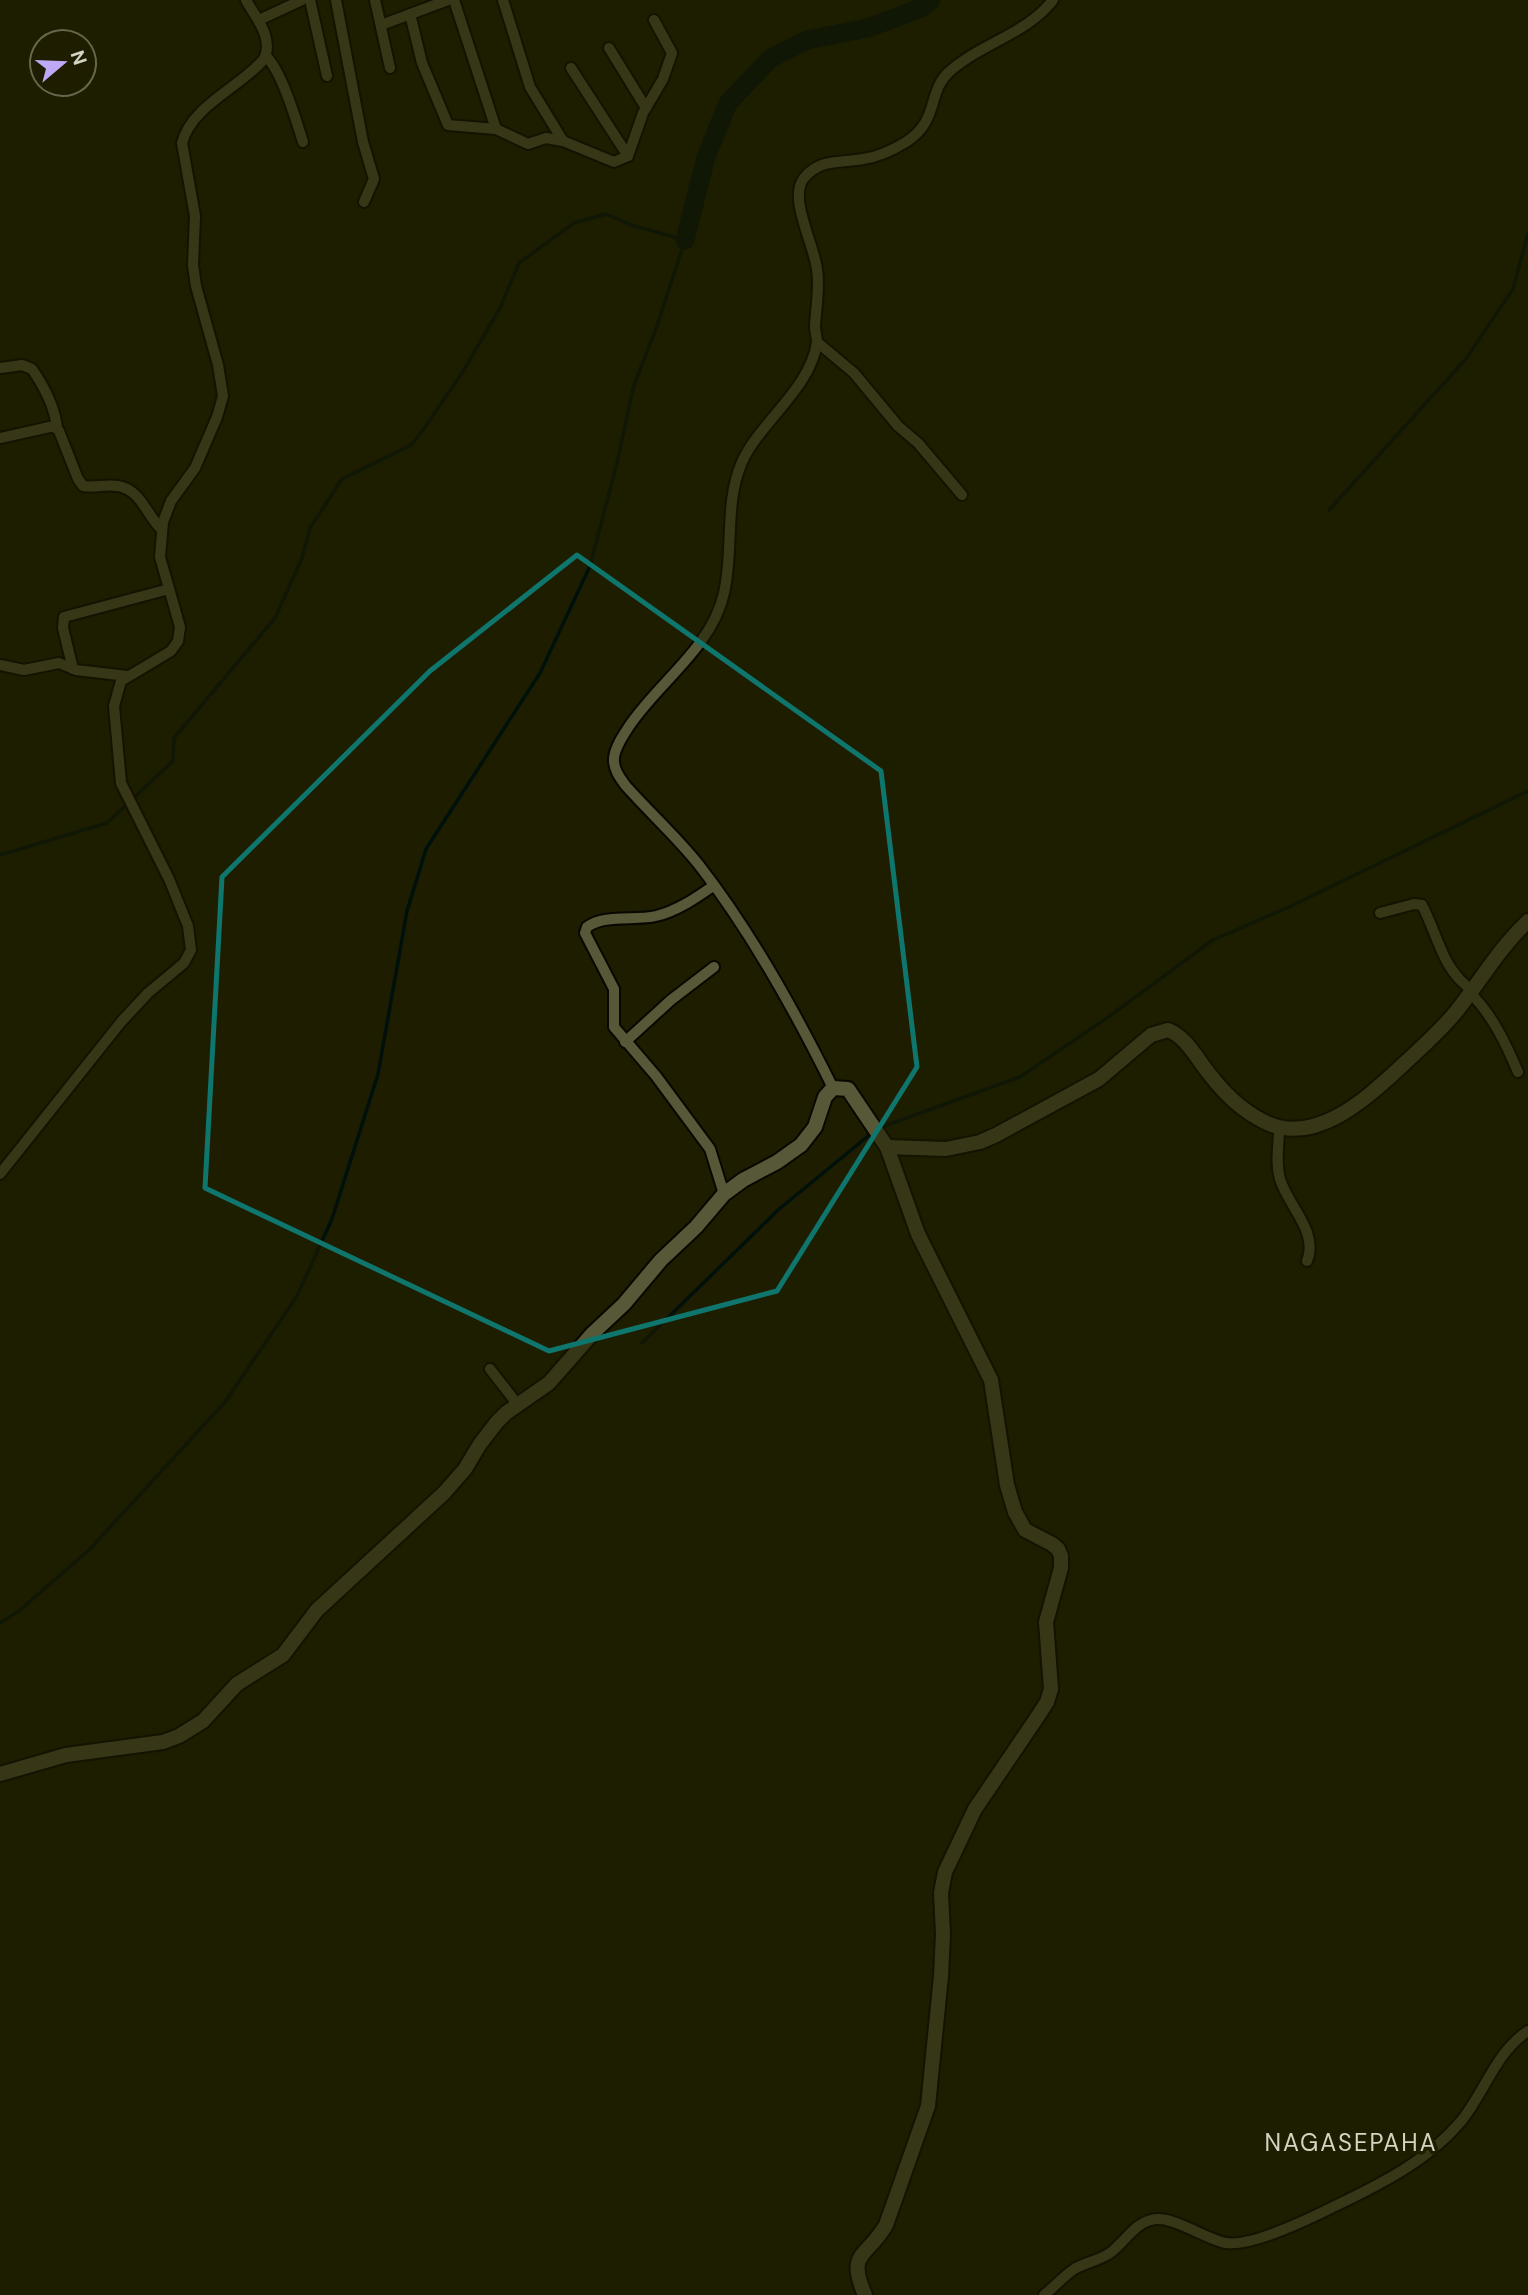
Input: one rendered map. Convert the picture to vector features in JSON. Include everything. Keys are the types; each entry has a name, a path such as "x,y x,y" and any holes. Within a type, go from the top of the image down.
{"street":[{"path":"0,1174 121,1022 148,993 184,963 191,950 191,934 161,860 123,788 119,775 114,706 118,688 127,676 163,657 178,641 178,616 160,557 161,529 171,501 195,468 223,396 218,365 195,286 195,216 182,143 193,122 261,64 266,56 266,37 246,0"},
{"path":"259,20 302,0"},
{"path":"310,0 327,76"},
{"path":"336,0 363,142 374,179 364,202"},
{"path":"376,0 390,68"},
{"path":"381,25 448,0"},
{"path":"454,0 496,129"},
{"path":"503,0 530,87 563,141"},
{"path":"834,1088 808,1036 769,969 689,853 618,776 614,756 641,709 686,659 716,616 726,584 733,488 742,462 800,382 812,359 817,342 817,267 799,203 798,189 803,178 825,163 855,161 880,155 919,133 926,124 947,73 971,55 1034,20 1053,0"},
{"path":"410,15 422,63 448,125 496,129 528,144 545,138 563,141 614,162 628,156 646,108 663,79 672,54 654,20"},
{"path":"609,48 646,108"},
{"path":"266,56 292,109 303,142"},
{"path":"571,68 628,156"},
{"path":"817,342 854,373 898,426 918,443 962,495"},
{"path":"0,368 22,365 32,369 51,406 57,428 83,486 118,486 126,489 136,495 161,529"},
{"path":"0,438 49,426 57,428"},
{"path":"73,668 63,628 64,617 169,589"},
{"path":"0,665 26,670 59,663 73,668 127,676"},
{"path":"713,886 684,905 659,916 596,922 585,930 590,945 612,981 615,997 614,1027 656,1076 710,1149 724,1194"},
{"path":"1380,914 1414,904 1422,905 1445,961 1487,1011 1518,1072"},
{"path":"880,1135 946,1149 980,1142 1099,1079 1151,1035 1168,1030 1181,1037 1228,1096 1261,1120 1279,1129 1300,1128 1326,1121 1342,1115 1358,1104 1430,1041 1528,921"},
{"path":"625,1042 671,1000 714,967"},
{"path":"0,1774 66,1755 163,1742 194,1728 237,1684 283,1654 317,1610 444,1493 465,1469 497,1422 549,1383 724,1194 801,1145 815,1127 825,1097 834,1088 848,1089 880,1135 918,1234 991,1380 1007,1485 1015,1512 1025,1530 1058,1549 1061,1556 1061,1567 1046,1622 1051,1677 1047,1702 975,1809 945,1872 941,1893 942,1967 928,2106 886,2225 858,2261 857,2272 865,2295"},
{"path":"1279,1129 1278,1171 1283,1189 1309,1239 1311,1249 1307,1261"},
{"path":"490,1369 518,1405"},
{"path":"1044,2295 1072,2271 1112,2251 1138,2227 1152,2219 1170,2221 1216,2241 1240,2244 1304,2221 1398,2172 1424,2157 1449,2134 1471,2107 1508,2049 1528,2031"}],"highlighted area":[{"path":"577,555 881,771 917,1067 777,1291 549,1351 205,1188 222,877 430,671"}],"waterway":[{"path":"685,240 706,157 728,103 771,58 807,40 868,28 923,7 931,0"},
{"path":"0,855 107,823 173,761 174,738 275,618 302,558 310,528 342,479 411,445 462,373 500,308 519,263 574,223 606,214 631,225 685,240 656,329 634,385 590,566 540,673 426,849 407,911 378,1074 332,1219 297,1296 225,1402 89,1550 19,1611 0,1623"},
{"path":"1329,510 1465,360 1513,289 1528,233"},
{"path":"879,1128 1020,1077 1107,1018 1213,940 1289,907 1528,791"},
{"path":"642,1343 778,1210 873,1132"}],"district":[{"name":"NAGASEPAHA","path":"1351,2142"}]}
